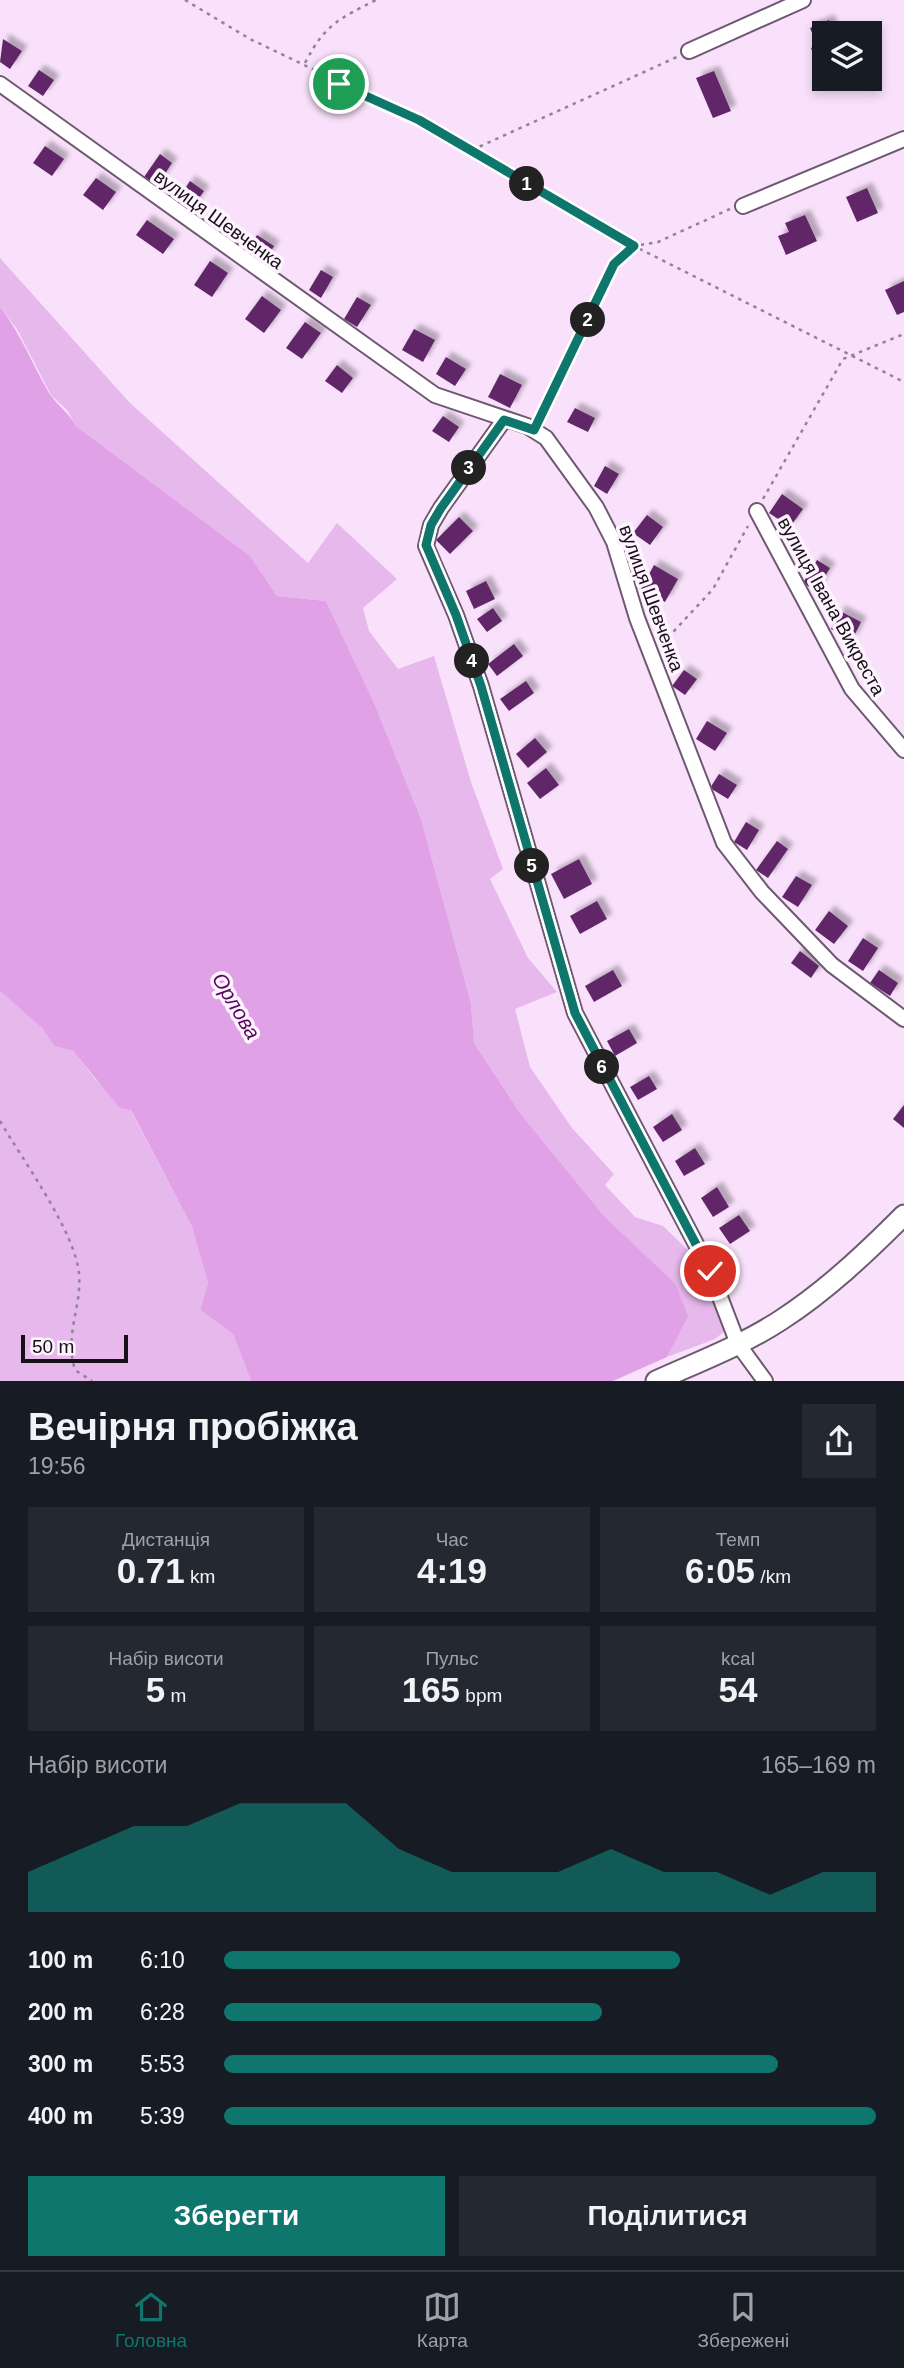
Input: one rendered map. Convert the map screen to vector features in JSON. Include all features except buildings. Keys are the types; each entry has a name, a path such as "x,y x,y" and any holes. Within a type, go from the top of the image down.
{"street":[{"path":"689,51 803,0"},
{"name":"вулиця Шевченка","path":"0,84 435,395 534,430 546,438 560,453 614,542 637,618 724,842 762,892 832,965 904,1019"},
{"path":"738,207 904,139"},
{"path":"504,420 441,508 431,525 426,545 456,615 481,686 575,1013 710,1271 738,1344 765,1381"},
{"name":"вулиця Івана Викреста","path":"757,511 852,689 904,750"},
{"path":"656,1381 738,1344 781,1320 815,1296 862,1256 904,1215"}],"path":[{"path":"185,0 250,39 305,63 339,84 419,120 634,246 854,354 904,382"},
{"path":"305,63 318,37 336,21 376,0"},
{"path":"472,150 689,51"},
{"path":"534,430 614,264 634,246 658,242 672,233 738,207"},
{"path":"854,354 904,334"},
{"path":"0,1121 72,1244 80,1275 69,1350 75,1370 92,1381"}],"shaded area":[{"path":"0,258 129,402 308,563 337,523 397,579 363,608 369,631 398,669 434,656 471,782 503,869 490,879 528,958 557,992 515,1009 530,1067 572,1128 614,1174 605,1185 635,1217 663,1226 688,1250 724,1310 726,1330 715,1339 667,1357 675,1340 675,1283 604,1216 520,1113 474,1043 471,1003 421,819 375,705 326,601 277,596 250,556 76,426 67,410 51,395 17,329 0,307"},
{"path":"0,991 43,1029 54,1046 73,1051 96,1080 130,1109 192,1227 208,1283 200,1310 233,1334 251,1381 0,1381"}],"water":[{"name":"Орлова","path":"0,307 49,393 76,426 250,556 277,596 326,601 375,705 421,819 471,1003 474,1043 520,1113 604,1216 675,1283 688,1316 667,1357 613,1381 251,1381 233,1334 200,1310 208,1283 192,1227 131,1110 120,1108 73,1051 54,1046 43,1029 0,991"}],"route":[{"path":"339,84 419,120 634,246 625,251 614,264 568,365 534,430 504,420 441,508 431,525 426,545 456,615 481,686 575,1013 710,1271"}]}
